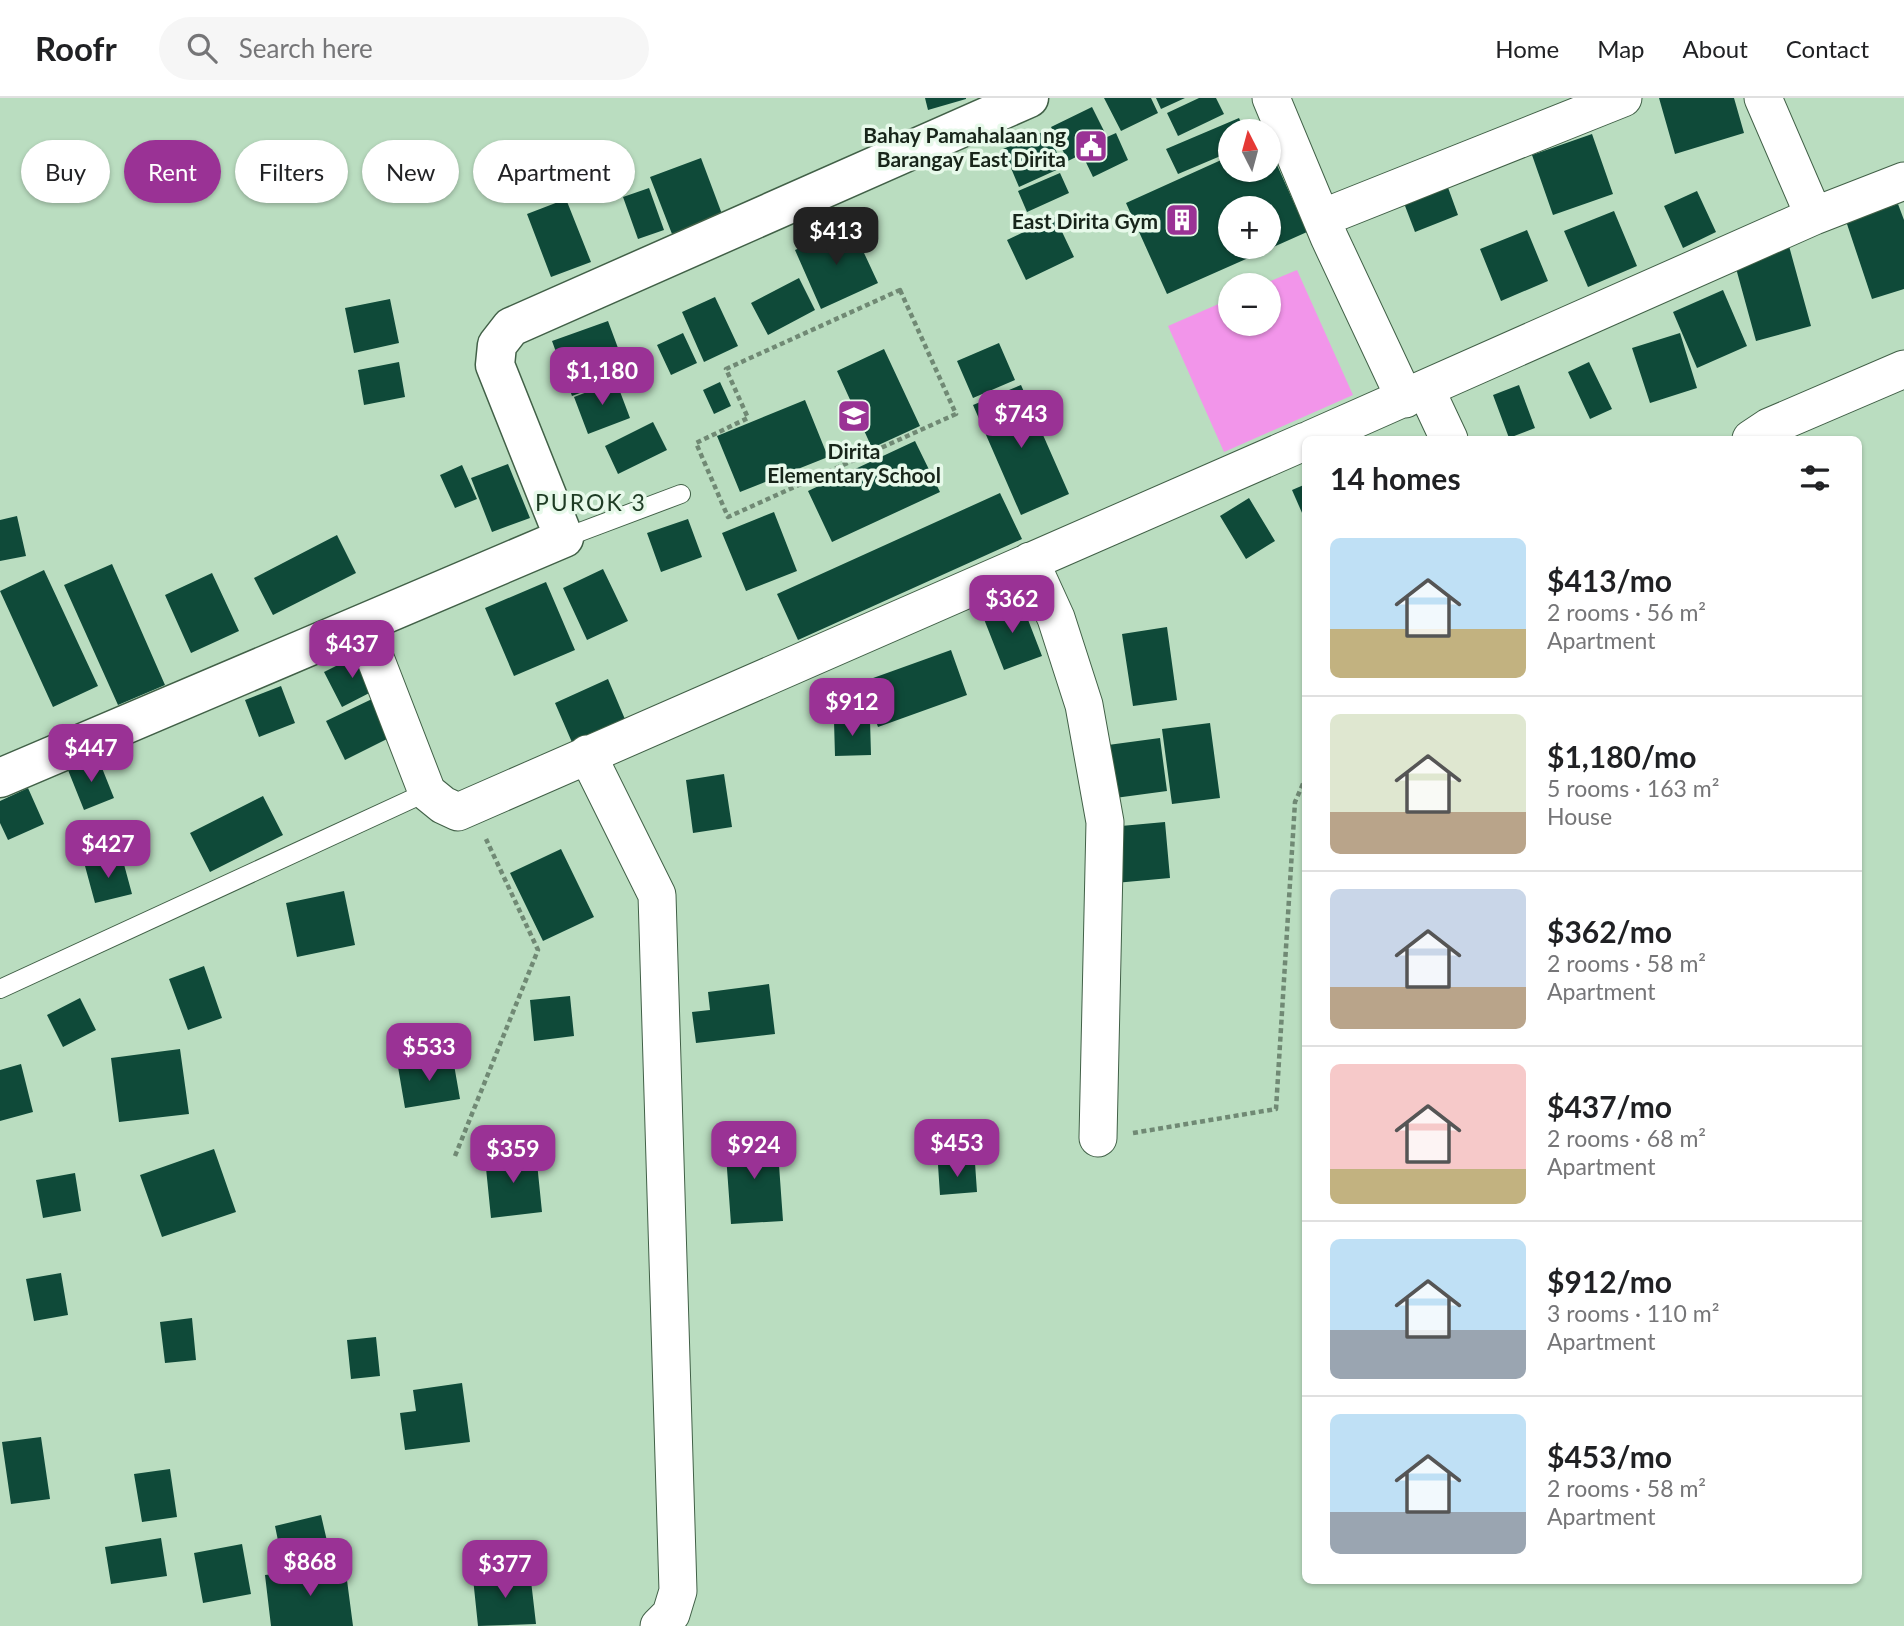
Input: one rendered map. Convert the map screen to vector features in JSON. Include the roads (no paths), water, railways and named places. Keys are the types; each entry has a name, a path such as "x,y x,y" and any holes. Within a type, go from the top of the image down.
{"street":[{"path":"0,778 564,538 495,365 497,345 511,327 1029,98"},
{"path":"1270,98 1322,218 1415,394 1447,436"},
{"path":"1322,218 1623,98"},
{"path":"1763,98 1815,216"},
{"path":"1318,436 1815,216 1904,181"},
{"path":"1756,436 1769,427 1904,369"},
{"path":"362,624 427,792 443,805 458,812 1302,444"},
{"path":"1030,561 1056,618 1084,705 1104,822 1098,1138"},
{"path":"587,754 657,895 678,1591 667,1622"}],"lane":[{"path":"564,538 681,494"},
{"path":"0,989 427,792"}],"place":[{"name":"Bahay Pamahalaan ng Barangay East Dirita","path":"1091,146"},
{"name":"East Dirita Gym","path":"1182,220"},
{"name":"Dirita Elementary School","path":"854,416"}],"district":[{"name":"PUROK 3","path":"591,502"}]}
